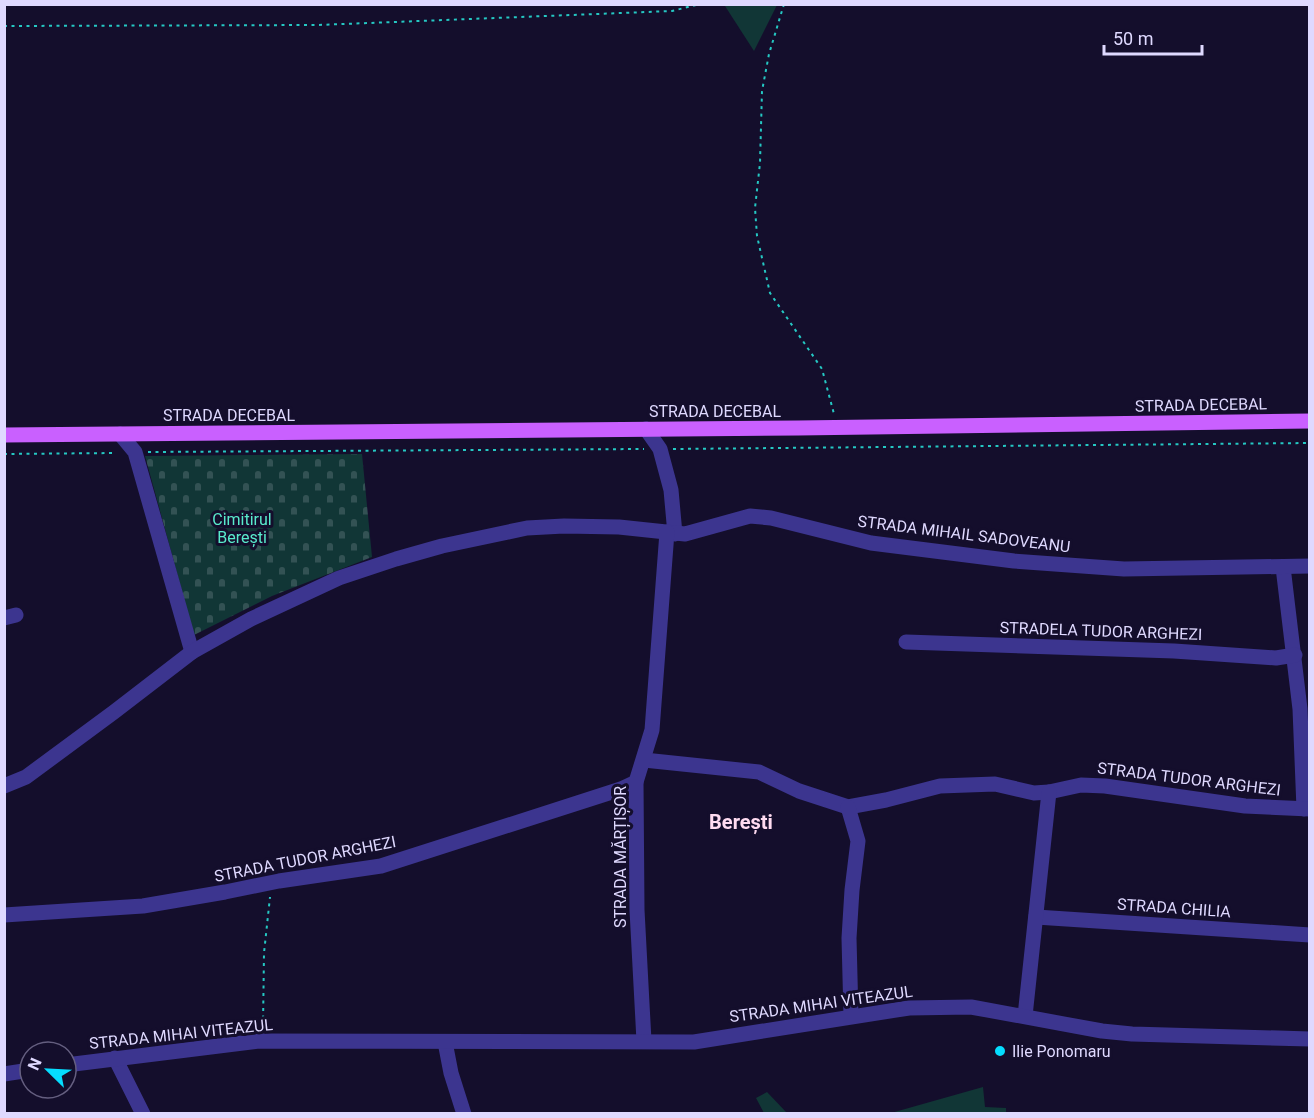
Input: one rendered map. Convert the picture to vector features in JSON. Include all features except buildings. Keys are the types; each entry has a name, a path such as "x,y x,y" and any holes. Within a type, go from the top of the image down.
{"main road":[{"name":"STRADA DECEBAL","path":"4,435 1310,421"}],"street":[{"name":"STRADA MĂRȚIȘOR","path":"644,1041 637,910 636,782 652,730 671,533 671,490 660,449 646,429"},
{"path":"120,434 135,452 192,652"},
{"name":"STRADA MIHAIL SADOVEANU","path":"4,786 26,777 192,652 251,619 339,578 442,546 527,528 564,526 658,530 671,533 698,531 750,516 771,518 871,543 1014,561 1109,569 1310,566"},
{"path":"1283,567 1300,709 1307,809"},
{"name":"STRADELA TUDOR ARGHEZI","path":"906,642 1174,651 1276,658 1294,655"},
{"name":"STRADA TUDOR ARGHEZI","path":"644,760 759,771 799,791 848,807 940,786 995,784 1034,793 1081,785 1105,786 1245,806 1307,809"},
{"name":"STRADA TUDOR ARGHEZI","path":"4,915 143,906 381,866 621,789 636,782"},
{"path":"1025,1016 1049,792"},
{"path":"848,807 858,841 849,938 851,1016"},
{"name":"STRADA CHILIA","path":"1036,917 1310,935"},
{"name":"STRADA MIHAI VITEAZUL","path":"78,1063 263,1041 694,1042 909,1008 971,1007 1102,1031 1132,1034 1310,1039"},
{"path":"444,1042 464,1113"},
{"path":"115,1058 143,1113"}],"path":[{"path":"4,26 318,25 672,11 700,4"},
{"path":"784,4 769,54 762,91 760,163 755,208 757,236 770,293 822,369 837,427"},
{"path":"4,454 1310,443"},
{"path":"263,1041 264,954 271,883"}],"green space":[{"path":"777,5 754,51 725,6"},
{"name":"Cimitirul Berești","path":"362,454 372,557 272,596 194,635 145,456"},
{"path":"983,1087 985,1107 1006,1108 1006,1113 891,1113"},
{"path":"767,1092 787,1113 764,1113 756,1098"}],"place":[{"name":"Ilie Ponomaru","path":"1000,1051"}],"district":[{"name":"Berești","path":"741,822"}]}
